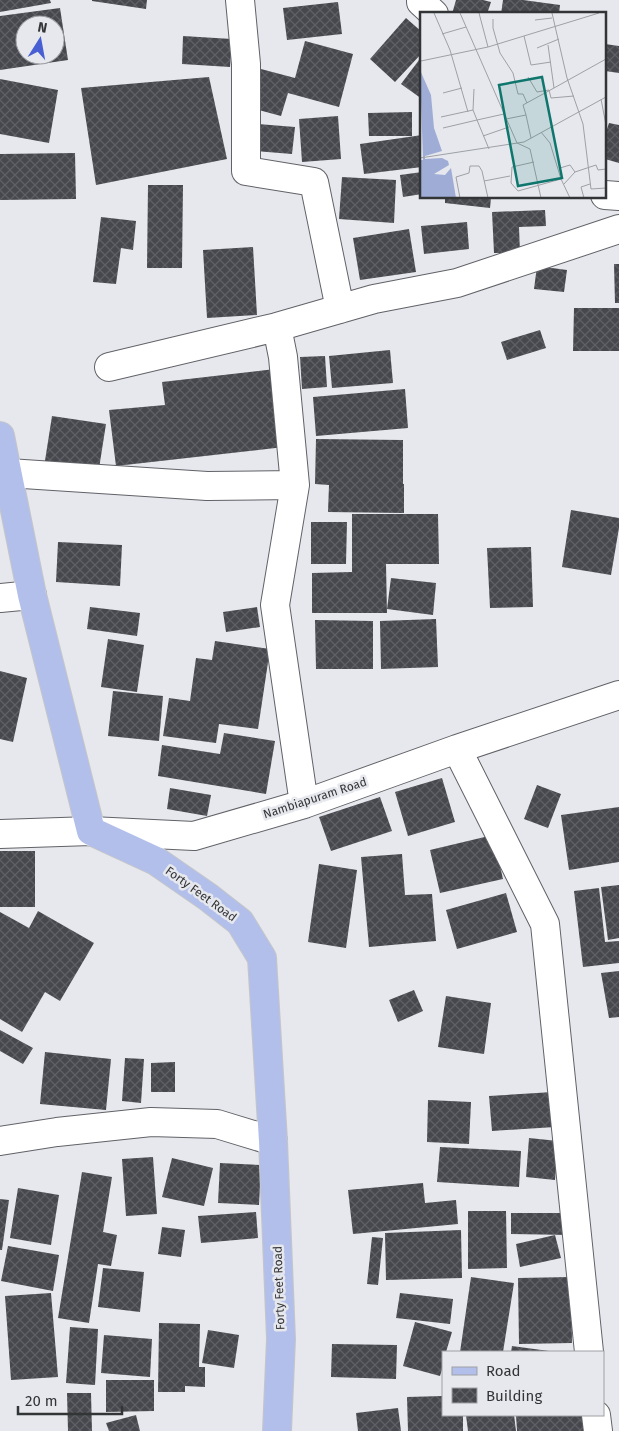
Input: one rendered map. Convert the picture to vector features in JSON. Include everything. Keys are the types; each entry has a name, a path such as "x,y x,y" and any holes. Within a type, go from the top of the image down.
{"main road":[{"path":"0,436 32,595 90,831"},
{"name":"Forty Feet Road","path":"90,831 156,861 208,897 240,922 262,958 273,1141 281,1339 277,1431"}],"street":[{"path":"240,0 246,64 246,171 314,182 340,309"},
{"path":"421,0 432,12"},
{"path":"606,195 619,196"},
{"path":"109,367 278,327 374,299 458,283 619,229"},
{"path":"278,327 283,357 295,485 275,605 304,804"},
{"path":"8,473 207,486 295,485"},
{"path":"0,598 32,595"},
{"name":"Nambiapuram Road","path":"0,834 90,831 194,836 304,804 619,695"},
{"path":"457,750 545,924 589,1351"},
{"path":"0,1142 57,1132 151,1122 217,1124 273,1141"},
{"path":"596,1416 598,1431"}],"building":[{"path":"0,0 50,0 51,3 0,12"},
{"path":"92,0 147,0 146,9"},
{"path":"456,0 483,0 491,2 488,12 453,12"},
{"path":"503,0 523,0 560,5 559,12 501,12"},
{"path":"338,2 342,34 287,40 283,8"},
{"path":"60,8 61,15 15,15 15,65 34,65 0,70 0,16"},
{"path":"406,18 420,30 420,55 395,82 370,59"},
{"path":"183,36 232,39 230,67 182,64"},
{"path":"65,40 68,60 65,60"},
{"path":"305,41 353,54 339,107 288,93 281,116 251,108 261,69 295,78"},
{"path":"606,44 619,46 619,73 606,71"},
{"path":"420,59 420,98 401,84"},
{"path":"209,77 227,159 96,185 81,88"},
{"path":"0,79 58,90 49,143 0,134"},
{"path":"412,112 412,136 369,136 368,113"},
{"path":"338,116 341,159 302,162 299,119"},
{"path":"609,123 619,125 619,163 606,159 606,132"},
{"path":"258,124 295,127 292,154 255,151"},
{"path":"420,135 420,167 364,174 360,144"},
{"path":"75,153 76,199 0,200 0,154"},
{"path":"420,172 420,194 403,197 400,175"},
{"path":"342,177 396,180 394,223 339,219"},
{"path":"148,185 183,185 182,268 147,268"},
{"path":"445,199 491,199 490,208 445,203"},
{"path":"545,210 546,226 519,227 520,253 494,253 492,212"},
{"path":"101,217 136,221 133,250 121,248 116,284 93,282"},
{"path":"467,222 469,249 424,254 421,226"},
{"path":"409,229 416,272 360,280 353,238"},
{"path":"253,247 257,315 207,318 203,250"},
{"path":"614,264 619,264 619,303 615,303"},
{"path":"537,266 567,270 564,292 534,289"},
{"path":"574,308 619,308 619,351 573,351"},
{"path":"540,330 546,348 507,360 501,342"},
{"path":"390,350 393,383 332,388 329,356"},
{"path":"325,356 327,387 302,389 300,357"},
{"path":"275,369 284,447 116,466 109,410 165,405 162,382"},
{"path":"405,389 408,428 316,436 313,397"},
{"path":"52,416 106,424 98,475 44,467"},
{"path":"316,439 403,440 404,513 328,512 329,485 315,484"},
{"path":"571,510 619,518 611,575 562,567"},
{"path":"352,514 438,514 439,564 386,564 387,613 312,613 312,573 352,572"},
{"path":"311,522 347,522 346,564 311,564"},
{"path":"58,542 122,545 120,586 56,582"},
{"path":"531,547 533,607 490,608 487,548"},
{"path":"391,578 436,583 433,615 387,609"},
{"path":"90,607 140,613 137,636 87,629"},
{"path":"257,607 260,627 226,632 223,612"},
{"path":"436,619 438,667 381,669 380,621"},
{"path":"315,620 373,621 373,669 316,669"},
{"path":"108,639 144,645 137,692 101,687"},
{"path":"215,641 270,649 258,729 219,724 216,743 163,736 169,698 190,701 196,658 212,660"},
{"path":"0,671 27,678 13,742 0,739"},
{"path":"113,691 163,696 159,741 108,736"},
{"path":"224,733 275,741 266,794 158,776 162,745 220,754"},
{"path":"442,778 455,822 408,836 395,792"},
{"path":"537,785 561,794 548,828 524,819"},
{"path":"170,788 211,795 207,816 167,809"},
{"path":"380,797 392,831 331,851 319,817"},
{"path":"619,807 619,862 569,870 561,815"},
{"path":"493,835 503,879 440,893 430,850"},
{"path":"0,851 35,851 35,907 0,907"},
{"path":"402,854 405,895 432,894 436,941 369,947 361,857"},
{"path":"319,864 357,870 346,948 308,942"},
{"path":"619,885 619,938 608,940 601,887"},
{"path":"599,888 605,942 619,941 619,963 583,967 574,891"},
{"path":"506,893 517,932 457,949 446,910"},
{"path":"38,911 94,943 60,1001 45,992 22,1032 0,1019 0,912 29,928"},
{"path":"619,971 619,1017 609,1018 601,973"},
{"path":"414,990 423,1011 398,1022 389,1000"},
{"path":"446,996 491,1003 484,1054 438,1047"},
{"path":"0,1030 33,1048 23,1064 0,1051"},
{"path":"45,1052 111,1059 106,1110 40,1104"},
{"path":"125,1058 144,1059 141,1103 122,1101"},
{"path":"175,1062 175,1092 151,1092 151,1063"},
{"path":"553,1092 555,1127 492,1131 489,1096"},
{"path":"428,1100 471,1102 469,1144 427,1142"},
{"path":"529,1138 558,1141 555,1180 526,1177"},
{"path":"440,1147 521,1151 519,1187 437,1182"},
{"path":"153,1157 157,1214 126,1216 122,1159"},
{"path":"172,1158 213,1168 204,1206 162,1197"},
{"path":"220,1163 261,1165 259,1205 218,1203"},
{"path":"82,1172 112,1177 103,1232 117,1235 111,1266 98,1264 89,1323 58,1318"},
{"path":"423,1183 425,1203 456,1200 458,1224 353,1234 348,1190"},
{"path":"18,1188 59,1195 51,1245 10,1238"},
{"path":"0,1199 9,1200 2,1250 0,1250"},
{"path":"468,1211 506,1211 507,1268 468,1269"},
{"path":"256,1212 258,1238 201,1243 198,1216"},
{"path":"511,1213 570,1213 570,1235 511,1234"},
{"path":"162,1227 185,1230 181,1257 158,1254"},
{"path":"461,1230 462,1278 386,1280 385,1233"},
{"path":"555,1235 561,1258 520,1267 516,1244"},
{"path":"372,1237 383,1238 378,1285 367,1284"},
{"path":"8,1246 59,1255 53,1291 1,1281"},
{"path":"103,1268 144,1272 140,1312 98,1307"},
{"path":"471,1277 514,1283 503,1351 460,1351"},
{"path":"571,1277 572,1343 519,1344 518,1278"},
{"path":"51,1293 58,1377 11,1380 5,1296"},
{"path":"400,1293 453,1299 450,1324 396,1318"},
{"path":"415,1322 452,1332 446,1351 442,1351 440,1376 403,1366"},
{"path":"159,1323 200,1324 199,1367 205,1367 205,1387 185,1386 185,1392 158,1392"},
{"path":"70,1327 98,1329 95,1385 66,1383"},
{"path":"208,1330 239,1335 234,1368 202,1363"},
{"path":"104,1335 152,1339 150,1377 101,1373"},
{"path":"332,1344 397,1345 396,1379 331,1377"},
{"path":"512,1346 549,1351 511,1351"},
{"path":"106,1380 154,1380 154,1411 106,1412"},
{"path":"67,1393 91,1393 92,1431 68,1431"},
{"path":"442,1396 442,1416 463,1416 463,1431 408,1431 407,1397"},
{"path":"398,1408 401,1431 358,1431 356,1413"},
{"path":"136,1415 140,1431 109,1431 106,1423"},
{"path":"466,1416 514,1416 516,1431 468,1431"},
{"path":"516,1416 583,1416 584,1431 517,1431"}]}
